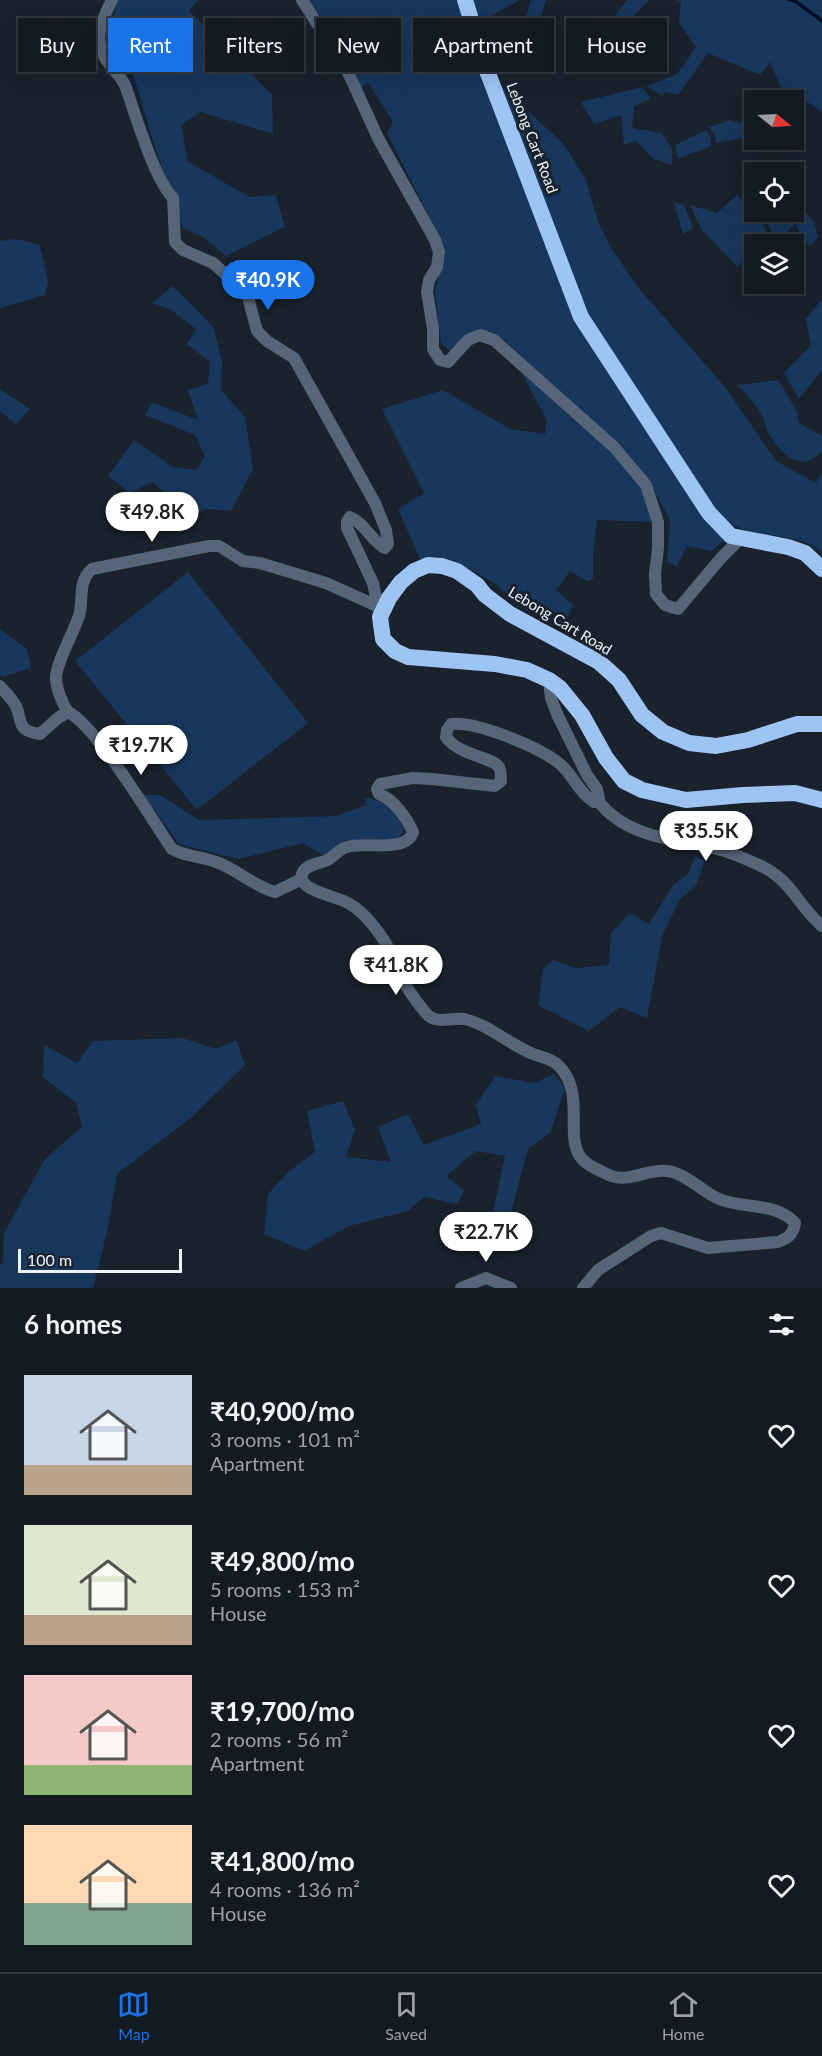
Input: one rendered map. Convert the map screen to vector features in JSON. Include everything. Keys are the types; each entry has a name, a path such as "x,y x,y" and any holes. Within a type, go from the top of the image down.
{"highway":[{"name":"Lebong Cart Road","path":"465,0 486,68 581,317 709,513 731,536 788,547 805,553 822,569"},
{"name":"Lebong Cart Road","path":"379,612 401,582 414,572 428,565 442,566 457,571 477,585 485,596 510,614 599,662 619,680 642,715 671,736 689,743 716,746 748,740 797,724 822,724"},
{"path":"379,612 383,639 394,651 408,657 527,669 549,680 560,688 582,715 606,758 624,781 642,790 686,800 769,793 795,793 822,800"}],"street":[{"path":"112,0 99,30 98,41 102,55 120,74 153,162 165,190 173,198 175,242 183,250 213,263 248,297 257,331 267,341 294,358 375,503 386,530 388,544 385,548 379,545 356,519 350,517 347,528 373,583 379,612"},
{"path":"302,0 347,70 378,138 435,240 439,252 437,267 429,280 428,292 433,348 440,360 448,362 468,340 480,335 494,340 614,447 646,485 658,522 658,548 654,574 656,594 665,605 678,609 741,538"},
{"path":"302,879 275,892 264,889 216,861 182,855 172,849 94,737 82,722 68,712 56,677 59,663 76,626 86,575 92,569 209,546 219,546 243,561 260,563 326,583 379,612"},
{"path":"549,680 550,698 587,775 597,789 598,801 604,809 626,825 644,833 716,849 745,858 768,870 790,886 810,916 822,926"},
{"path":"0,686 16,707 19,722 31,733 40,734 68,712"},
{"path":"583,1288 598,1270 651,1236 661,1233 708,1248 767,1243 789,1238 795,1223 790,1217 775,1211 719,1199 677,1174 666,1171 612,1177 587,1164 578,1153 575,1141 572,1087 558,1065 549,1059 519,1049 465,1019 437,1020 429,1016 400,977 390,951 368,920 349,903 304,884 302,872 306,867 328,860 341,849 357,844 407,842 413,832 410,825 386,797 379,794 377,789 380,784 413,778 432,778 495,786 501,781 501,773 494,763 474,757 450,744 446,737 451,724 486,729 548,756 560,764 587,798 594,802 598,801"},
{"path":"461,1288 486,1278 511,1288"}],"shaded area":[{"path":"117,0 198,0 189,11 205,27 205,72 249,72 272,95 273,134 201,112 181,125 188,162 250,197 276,195 285,227 226,256 203,237 183,228 132,72 193,72 193,18 113,18"},
{"path":"309,0 459,0 466,18 413,18 413,72 486,72 578,322 724,540 712,551 687,546 677,566 667,562 670,520 651,484 618,445 504,340 481,331 468,334 451,352 441,343 435,292 439,273 440,238 387,133 393,122 368,82 360,89 353,72 401,72 401,18 322,18"},
{"path":"472,0 520,0 489,17 475,14"},
{"path":"531,0 546,0 541,18 526,17"},
{"path":"627,0 649,0 632,18 617,18 616,14"},
{"path":"676,0 784,0 795,3 822,23 822,112 804,101 804,90 782,90 770,62 760,75 708,53 678,95 665,92 662,96 647,86 677,74 696,47 679,23 681,2"},
{"path":"797,0 822,0 822,18"},
{"path":"501,87 563,143 586,180 598,222 610,246 637,286 725,387 776,461 816,483 822,472 822,552 812,545 792,538 760,534 740,528 729,522 714,507 585,314"},
{"path":"642,87 651,99 634,106 632,128 662,133 672,150 672,165 654,159 636,141 624,145 621,115 594,124 581,102"},
{"path":"731,120 738,123 744,121 744,137 716,143 715,135 709,127"},
{"path":"706,130 711,138 711,146 678,159 675,145"},
{"path":"737,195 744,202 744,222 763,222 766,234 744,234 744,258 738,267 702,230 690,205 717,213"},
{"path":"674,202 684,205 693,228 683,234"},
{"path":"804,210 814,222 818,237 810,246 804,234 795,224 784,234 772,234 768,222 804,222"},
{"path":"16,239 40,245 48,282 45,295 0,308 0,241"},
{"path":"173,286 214,328 222,361 221,390 245,417 253,469 231,511 207,509 174,522 170,498 153,482 130,493 108,476 134,440 173,467 196,470 205,456 195,435 145,415 152,402 198,420 188,390 208,384 210,362 187,344 196,329 170,309 152,303"},
{"path":"822,299 822,370 799,399 784,373 811,345 806,319"},
{"path":"520,369 568,415 610,450 643,487 653,522 597,520 593,578 589,582 570,571 556,590 573,605 563,627 521,607 493,582 456,562 437,556 420,559 398,509 424,493 382,409 443,390 510,429 545,434 547,421"},
{"path":"778,380 797,411 799,423 822,436 822,451 808,461 794,460 781,450 769,434 758,410 737,385"},
{"path":"0,389 30,409 16,424 0,411"},
{"path":"188,572 308,723 197,810 75,661"},
{"path":"0,629 27,649 31,668 2,677 0,675"},
{"path":"143,795 160,795 199,820 335,816 366,805 365,798 379,801 394,812 404,830 398,839 346,840 324,856 303,843 239,859 179,844"},
{"path":"695,857 705,860 696,886 680,899 662,936 647,1018 620,1007 589,1031 538,1005 543,969 553,960 576,968 609,965 611,933 630,913 649,924 673,885 688,874"},
{"path":"182,1038 216,1049 236,1040 245,1065 192,1117 117,1174 107,1232 93,1288 0,1288 4,1233 45,1159 82,1127 76,1103 43,1077 44,1045 77,1063 93,1041"},
{"path":"554,1074 565,1089 550,1133 528,1149 504,1238 488,1236 505,1156 476,1151 446,1176 464,1190 458,1204 424,1197 408,1211 349,1226 304,1251 264,1234 268,1194 288,1172 315,1152 307,1111 343,1101 355,1130 346,1157 391,1162 378,1127 408,1114 424,1145 481,1124 476,1105 495,1076 534,1083"}],"waterway":[{"path":"790,0 795,1 822,21"}]}
